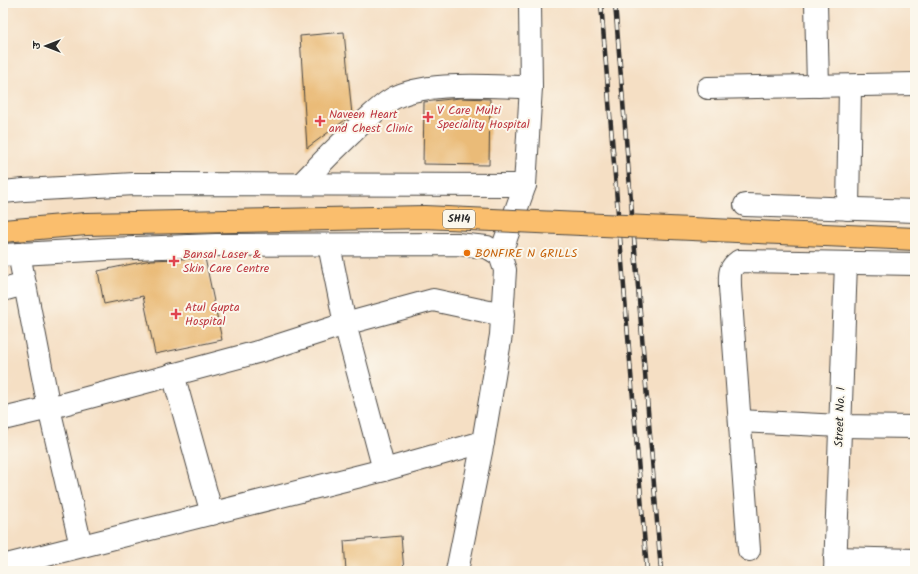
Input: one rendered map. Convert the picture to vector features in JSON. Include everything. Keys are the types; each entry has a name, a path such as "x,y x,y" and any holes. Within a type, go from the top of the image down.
{"main road":[{"name":"SH14","path":"3,231 86,224 424,217 915,239"}],"street":[{"path":"457,571 502,335 505,270 500,255 525,185 531,87 530,3"},
{"path":"816,3 818,86"},
{"path":"708,88 915,84"},
{"path":"301,184 330,153 373,114 393,99 418,90 450,86 531,87"},
{"path":"848,209 850,86"},
{"path":"3,192 135,184 525,185"},
{"path":"745,205 915,211"},
{"path":"81,546 49,408 25,284 11,255 216,245 457,244 487,247 500,255"},
{"path":"329,245 345,324 384,470"},
{"path":"749,550 730,287 730,272 732,266 739,261 915,264"},
{"name":"Street No. 1","path":"835,565 846,262"},
{"path":"3,290 25,284"},
{"path":"3,418 49,408 261,351 345,324 433,300 503,315"},
{"path":"173,374 212,514"},
{"path":"740,422 915,427"},
{"path":"3,566 384,470 482,442"},
{"path":"835,565 915,560"}],"building":[{"path":"344,32 352,115 307,148 300,36"},
{"path":"460,98 490,99 489,165 423,164 424,102"},
{"path":"205,258 222,340 155,354 143,296 104,304 98,271 151,260"},
{"path":"401,536 404,571 346,571 344,541"}],"railway":[{"path":"601,3 647,571"},
{"path":"615,3 661,571"}],"place":[{"name":"V Care Multi Speciality Hospital","path":"428,117"},
{"name":"Naveen Heart and Chest Clinic","path":"320,121"},
{"name":"BONFIRE N GRILLS","path":"467,253"},
{"name":"Bansal Laser & Skin Care Centre","path":"174,261"},
{"name":"Atul Gupta Hospital","path":"176,314"}]}
